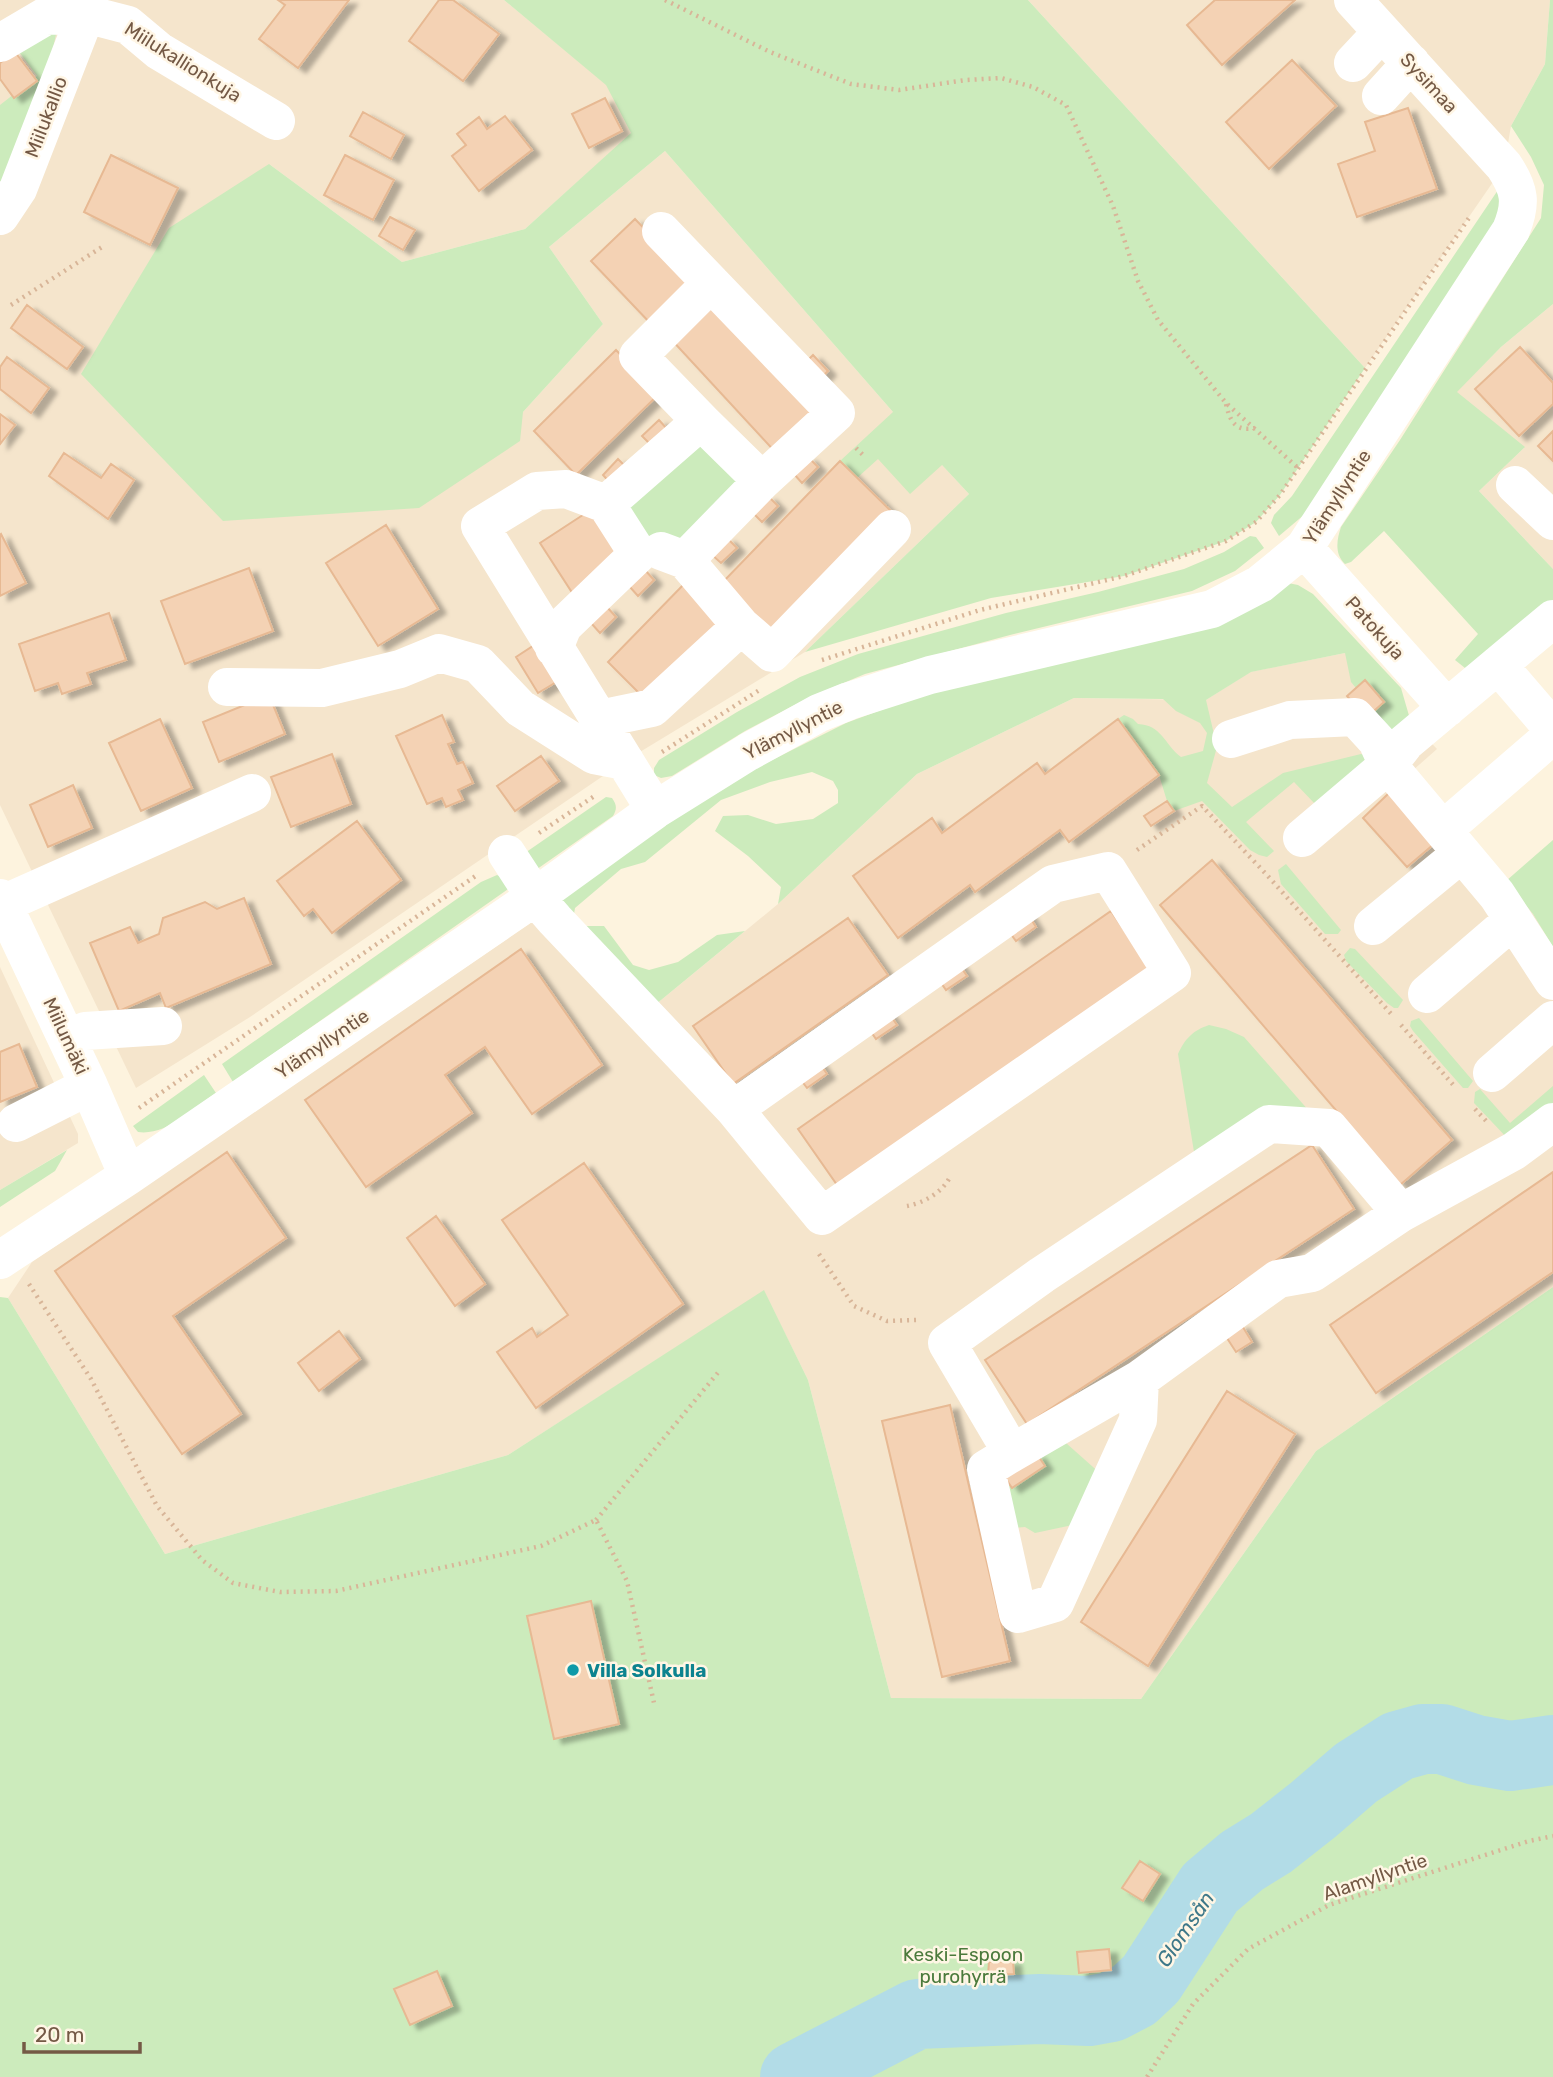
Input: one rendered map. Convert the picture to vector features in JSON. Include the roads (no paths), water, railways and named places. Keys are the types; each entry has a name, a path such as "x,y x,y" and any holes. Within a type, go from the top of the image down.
{"street":[{"name":"Sysimaa","path":"1353,0 1504,166"},
{"name":"Miilukallionkuja","path":"0,43 46,16 86,14 128,25 159,51 276,121"},
{"name":"Miilukallio","path":"0,216 19,189 86,14"},
{"path":"1353,63 1382,32"},
{"path":"1381,96 1411,63"},
{"name":"Ylämyllyntie","path":"5,1257 536,897 655,810 748,752 819,713 930,676 1212,609 1260,584 1304,548 1511,230 1519,198 1513,180 1504,166"},
{"path":"661,231 836,412 762,481 685,560"},
{"path":"711,283 638,356 762,481"},
{"path":"606,504 701,421"},
{"path":"1515,485 1553,520"},
{"path":"638,554 606,504 566,489 537,491 480,526 655,810"},
{"path":"554,648 563,626 638,554 659,550 685,560 741,626 772,653 892,528"},
{"name":"Patokuja","path":"1304,548 1447,708"},
{"path":"1303,838 1388,765 1406,742 1553,619"},
{"path":"599,719 652,708 741,626"},
{"path":"227,687 321,688 400,669 439,653 478,664 520,708 594,755 625,761"},
{"path":"1498,665 1553,729"},
{"path":"1231,739 1290,720 1355,717 1377,741 1388,765 1497,895 1553,981"},
{"path":"1373,926 1553,735"},
{"path":"5,919 251,793"},
{"path":"508,854 536,897 734,1109 822,1216 1172,973 1108,871 1053,884 734,1109"},
{"name":"Miilumäki","path":"5,919 68,1040 128,1175"},
{"path":"1427,994 1513,920"},
{"path":"1492,1073 1553,1020"},
{"path":"68,1040 85,1031 163,1026"},
{"path":"16,1123 89,1086"},
{"path":"1140,1379 1138,1420 1055,1603 1017,1614 986,1469 1140,1379 1278,1279 1312,1273 1401,1213 1514,1150 1553,1122"},
{"path":"1012,1452 947,1343 1042,1275 1269,1124 1329,1128 1401,1213"}],"waterway":[{"name":"Glomsån","path":"795,2077 917,2014 1040,2009 1089,2011 1111,2007 1134,1995 1151,1979 1210,1888 1242,1861 1271,1843 1313,1810 1356,1773 1398,1746 1423,1739 1442,1739 1476,1750 1510,1756 1553,1750"}],"place":[{"name":"Villa Solkulla","path":"573,1670"}],"park label":[{"name":"Keski-Espoon purohyrrä","path":"963,1965"}]}
